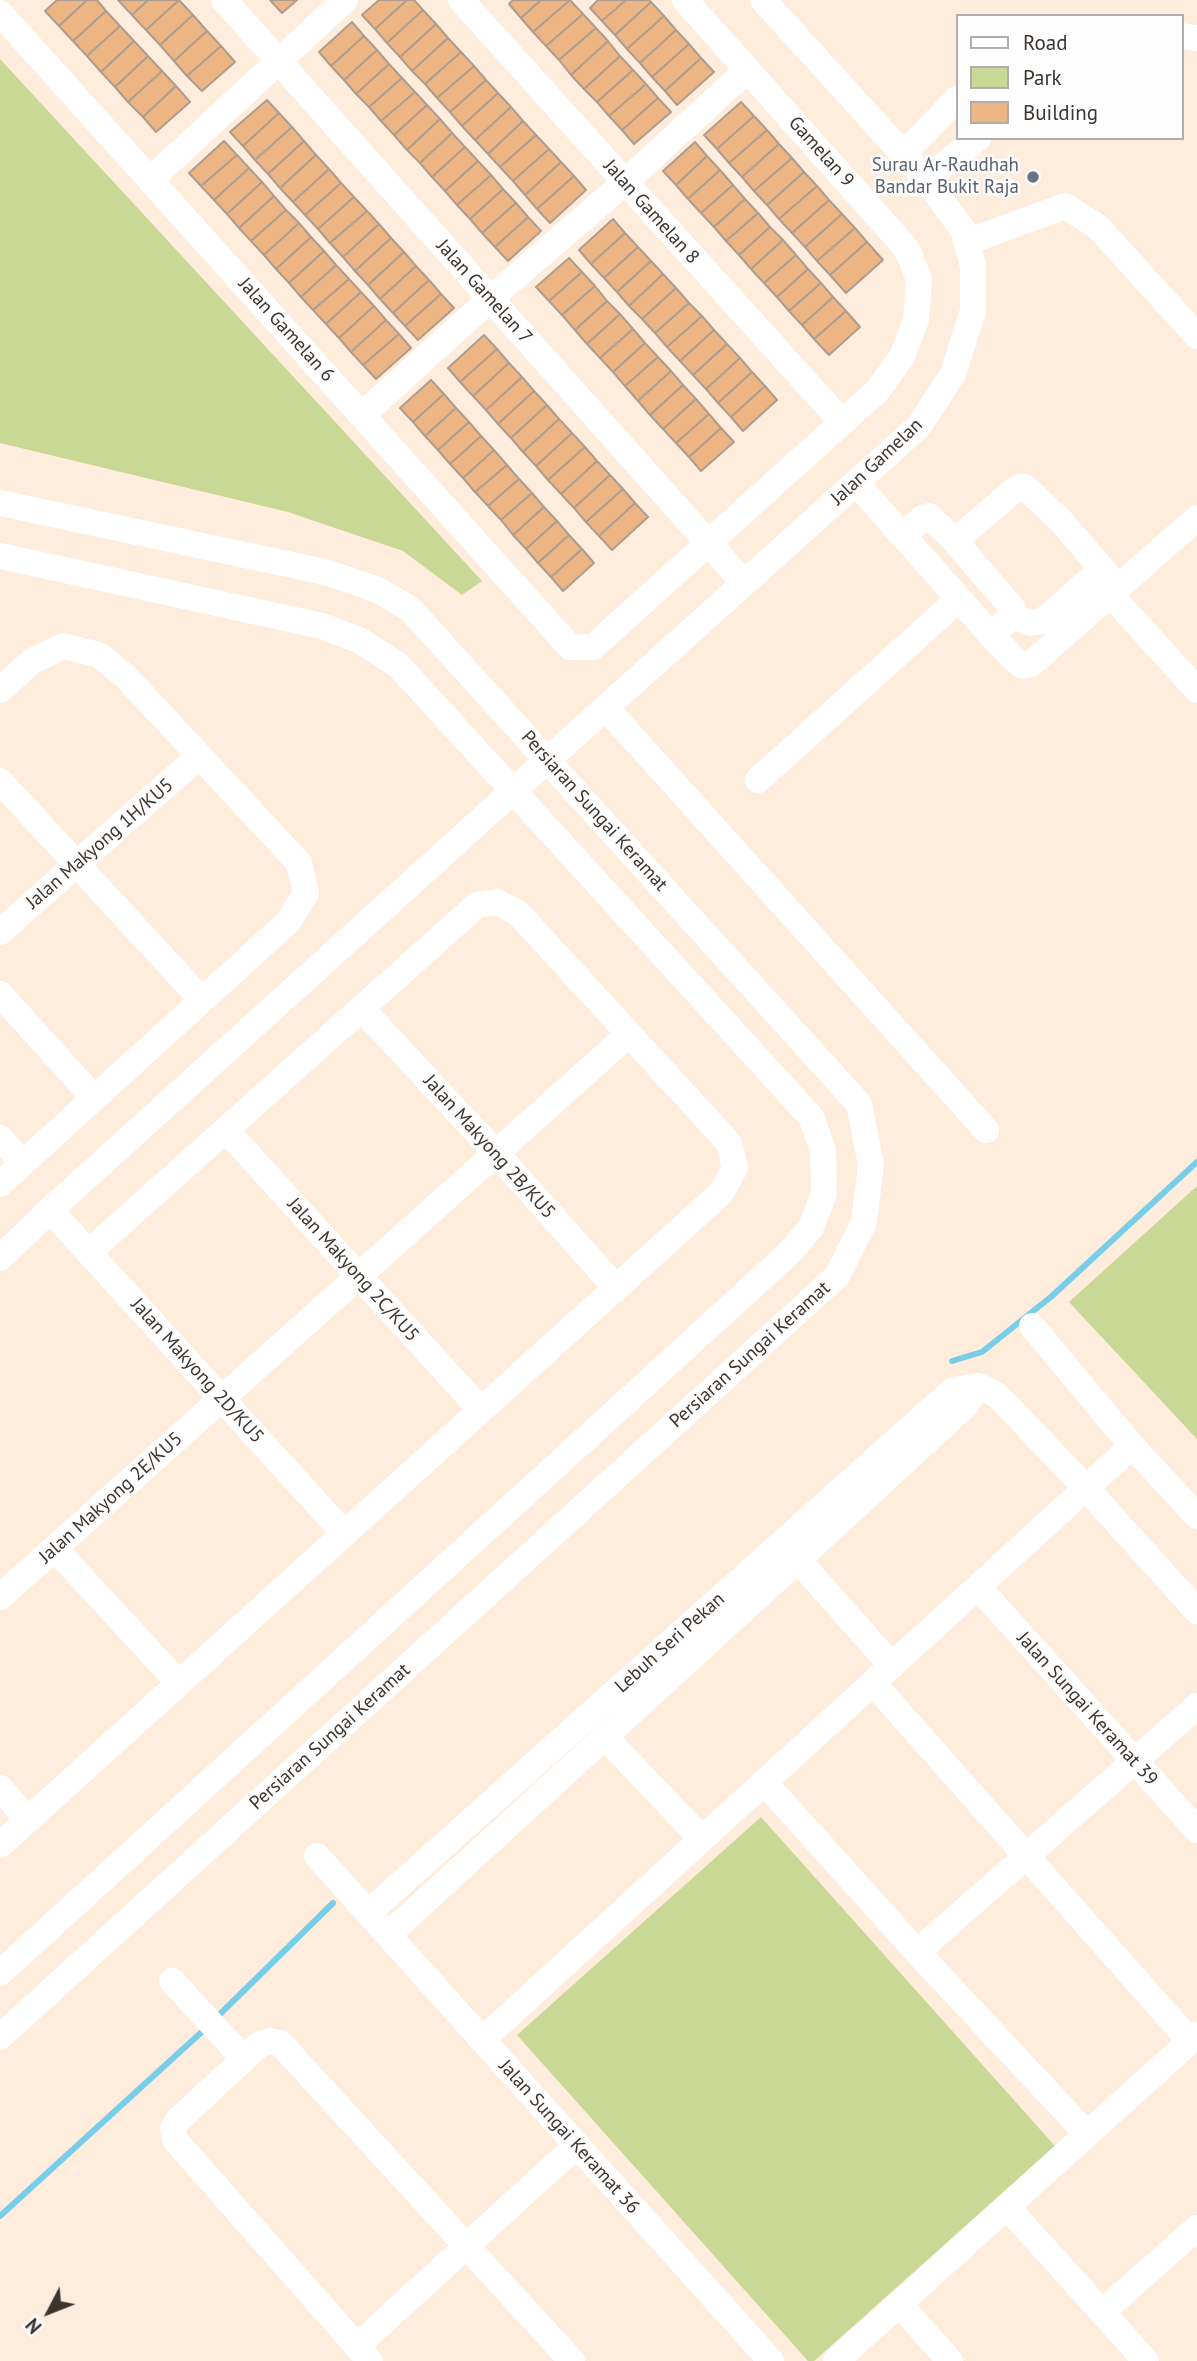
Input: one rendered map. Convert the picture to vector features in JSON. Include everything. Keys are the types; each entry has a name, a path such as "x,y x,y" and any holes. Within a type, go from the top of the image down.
{"street":[{"name":"Jalan Gamelan 7","path":"224,0 744,583"},
{"path":"151,179 345,0"},
{"name":"Jalan Gamelan 8","path":"461,0 842,422"},
{"name":"Gamelan 9","path":"570,647 593,647 883,384 902,356 916,320 919,279 906,249 685,0"},
{"name":"Jalan Gamelan","path":"0,1258 919,426 953,374 973,311 973,266 963,230 926,179 763,0"},
{"name":"Jalan Gamelan 6","path":"0,13 570,647"},
{"path":"362,415 624,183 747,69"},
{"path":"903,154 956,100"},
{"path":"926,179 975,140"},
{"path":"967,242 1065,206 1097,226 1197,336"},
{"path":"856,483 991,635 1023,666 1031,664 1051,630 1197,517"},
{"path":"955,541 1020,486 1028,489 1110,583 1197,690"},
{"name":"Persiaran Sungai Keramat","path":"0,503 325,572 378,590 410,609 859,1104 871,1164 864,1222 837,1276 0,2037"},
{"path":"903,536 929,516 955,541 1013,609 1012,616 991,635"},
{"path":"0,556 322,626 359,640 398,665 811,1117 823,1150 824,1194 810,1229 787,1255 0,1973"},
{"path":"758,779 959,599"},
{"path":"1012,616 1051,630"},
{"path":"0,690 32,661 64,646 99,655 127,677 299,863 306,893 288,922 0,1184"},
{"path":"606,708 986,1130"},
{"name":"Jalan Makyong 1H/KU5","path":"0,932 199,756"},
{"path":"0,781 202,1000"},
{"path":"0,1845 721,1193 734,1168 729,1143 518,913 496,902 477,905 89,1252"},
{"path":"0,994 94,1098"},
{"name":"Jalan Makyong 2B/KU5","path":"361,1008 496,1153 615,1288"},
{"name":"Jalan Makyong 2E/KU5","path":"0,1597 629,1034"},
{"name":"Jalan Makyong 2C/KU5","path":"226,1130 481,1410"},
{"path":"0,1138 23,1163"},
{"name":"Jalan Makyong 2D/KU5","path":"50,1210 344,1534"},
{"path":"1032,1326 1132,1446 1197,1516"},
{"path":"388,1935 966,1405 978,1386 997,1395 1086,1488 1197,1611"},
{"name":"Lebuh Seri Pekan","path":"368,1913 953,1390 978,1386"},
{"path":"482,2040 1132,1446"},
{"path":"55,1549 179,1683"},
{"path":"798,1560 882,1674 1026,1856 1194,2038 836,2361"},
{"name":"Jalan Sungai Keramat 39","path":"978,1587 1197,1830"},
{"path":"917,1952 1197,1706"},
{"path":"605,1737 702,1839"},
{"path":"764,1782 917,1952 1087,2134"},
{"path":"0,1788 28,1820"},
{"name":"Jalan Sungai Keramat 36","path":"317,1856 771,2361"},
{"path":"172,1981 244,2059"},
{"path":"572,2361 466,2246 280,2043 270,2041 260,2044 177,2121 173,2129 174,2140 363,2353 466,2246 577,2145"},
{"path":"1007,2207 1146,2361"},
{"path":"1102,2312 1197,2228"},
{"path":"899,2304 950,2361"}],"green space":[{"path":"0,59 482,581 462,595 403,551 288,512 0,443"},
{"path":"1197,1186 1197,1439 1069,1302"},
{"path":"761,1817 1055,2146 814,2361 808,2361 517,2035"}],"building":[{"path":"57,0 87,0 59,26 45,11"},
{"path":"87,0 97,0 106,11 73,41 59,26"},
{"path":"118,0 148,0 132,15"},
{"path":"148,0 179,0 146,30 132,15"},
{"path":"179,0 193,15 160,45 146,30"},
{"path":"270,0 297,0 282,13"},
{"path":"379,0 407,0 375,29 362,15"},
{"path":"407,0 414,0 423,10 387,43 375,29"},
{"path":"513,0 541,0 521,18 509,4"},
{"path":"541,0 570,0 533,32 521,18"},
{"path":"570,0 583,14 546,46 533,32"},
{"path":"598,0 626,0 602,21 590,8"},
{"path":"626,0 651,2 615,35 602,21"},
{"path":"651,2 664,16 627,49 615,35"},
{"path":"423,10 436,24 400,57 387,43"},
{"path":"106,11 120,26 87,56 73,41"},
{"path":"583,14 596,28 559,60 546,46"},
{"path":"193,15 207,31 174,61 160,45"},
{"path":"664,16 676,30 640,63 627,49"},
{"path":"352,22 364,36 331,66 319,52"},
{"path":"436,24 448,38 412,71 400,57"},
{"path":"120,26 134,41 101,72 87,56"},
{"path":"596,28 608,41 571,75 559,60"},
{"path":"676,30 689,44 652,77 640,63"},
{"path":"207,31 221,46 187,76 174,61"},
{"path":"364,36 377,50 344,80 331,66"},
{"path":"448,38 461,52 425,84 412,71"},
{"path":"134,41 148,56 115,87 101,72"},
{"path":"608,41 620,56 584,89 571,75"},
{"path":"689,44 701,58 665,91 652,77"},
{"path":"221,46 235,62 202,91 187,76"},
{"path":"377,50 389,64 356,94 344,80"},
{"path":"461,52 474,66 437,98 425,84"},
{"path":"148,56 162,71 128,102 115,87"},
{"path":"620,56 633,70 597,102 584,89"},
{"path":"701,58 714,72 677,105 665,91"},
{"path":"389,64 402,78 369,107 356,94"},
{"path":"474,66 486,80 450,112 437,98"},
{"path":"633,70 646,84 609,116 597,102"},
{"path":"162,71 176,86 143,117 128,102"},
{"path":"402,78 415,92 381,121 369,107"},
{"path":"486,80 498,93 462,126 450,112"},
{"path":"646,84 658,98 622,130 609,116"},
{"path":"176,86 190,102 156,132 143,117"},
{"path":"415,92 427,105 394,135 381,121"},
{"path":"498,93 511,107 475,140 462,126"},
{"path":"658,98 671,112 634,144 622,130"},
{"path":"267,100 279,113 243,146 230,132"},
{"path":"741,102 754,116 717,149 704,135"},
{"path":"427,105 440,119 407,150 394,135"},
{"path":"511,107 523,121 488,154 475,140"},
{"path":"279,113 292,127 255,160 243,146"},
{"path":"754,116 767,130 729,163 717,149"},
{"path":"440,119 452,133 420,163 407,150"},
{"path":"523,121 536,135 500,167 488,154"},
{"path":"292,127 304,141 268,174 255,160"},
{"path":"767,130 779,144 742,177 729,163"},
{"path":"452,133 465,147 432,177 420,163"},
{"path":"536,135 549,149 513,181 500,167"},
{"path":"224,141 237,155 201,186 189,173"},
{"path":"304,141 316,155 280,188 268,174"},
{"path":"695,142 707,156 676,185 663,171"},
{"path":"779,144 792,158 754,191 742,177"},
{"path":"465,147 478,161 445,191 432,177"},
{"path":"549,149 561,162 525,195 513,181"},
{"path":"237,155 249,168 214,200 201,186"},
{"path":"316,155 329,169 293,202 280,188"},
{"path":"707,156 720,170 688,199 676,185"},
{"path":"792,158 804,172 767,205 754,191"},
{"path":"478,161 491,175 457,205 445,191"},
{"path":"561,162 574,176 537,209 525,195"},
{"path":"249,168 262,182 227,214 214,200"},
{"path":"329,169 341,183 305,215 293,202"},
{"path":"720,170 733,185 701,213 688,199"},
{"path":"804,172 817,186 779,219 767,205"},
{"path":"491,175 503,189 470,219 457,205"},
{"path":"574,176 586,190 550,223 537,209"},
{"path":"262,182 274,196 239,228 227,214"},
{"path":"341,183 354,197 318,229 305,215"},
{"path":"733,185 745,199 714,227 701,213"},
{"path":"817,186 829,200 792,233 779,219"},
{"path":"503,189 516,203 482,233 470,219"},
{"path":"274,196 286,210 251,241 239,228"},
{"path":"354,197 367,211 330,243 318,229"},
{"path":"745,199 758,213 726,241 714,227"},
{"path":"829,200 842,214 805,247 792,233"},
{"path":"516,203 528,217 495,247 482,233"},
{"path":"286,210 299,223 264,255 251,241"},
{"path":"367,211 379,224 343,257 330,243"},
{"path":"758,213 770,227 739,255 726,241"},
{"path":"842,214 855,228 817,261 805,247"},
{"path":"528,217 541,231 508,261 495,247"},
{"path":"613,219 625,233 591,264 579,250"},
{"path":"299,223 311,237 276,269 264,255"},
{"path":"379,224 391,238 355,271 343,257"},
{"path":"770,227 783,240 751,269 739,255"},
{"path":"855,228 867,242 830,275 817,261"},
{"path":"625,233 638,247 604,278 591,264"},
{"path":"311,237 324,251 289,283 276,269"},
{"path":"391,238 404,252 368,285 355,271"},
{"path":"783,240 796,255 764,283 751,269"},
{"path":"867,242 883,260 846,293 830,275"},
{"path":"638,247 651,261 617,292 604,278"},
{"path":"324,251 336,265 301,297 289,283"},
{"path":"404,252 416,266 380,299 368,285"},
{"path":"796,255 808,269 777,297 764,283"},
{"path":"569,258 582,272 549,301 536,287"},
{"path":"651,261 663,274 629,306 617,292"},
{"path":"336,265 349,279 313,310 301,297"},
{"path":"416,266 429,280 393,313 380,299"},
{"path":"808,269 821,283 789,311 777,297"},
{"path":"582,272 595,286 562,315 549,301"},
{"path":"663,274 676,288 642,319 629,306"},
{"path":"349,279 361,292 326,324 313,310"},
{"path":"429,280 441,294 405,326 393,313"},
{"path":"821,283 833,297 802,325 789,311"},
{"path":"595,286 607,301 575,330 562,315"},
{"path":"676,288 689,303 655,333 642,319"},
{"path":"361,292 374,306 339,338 326,324"},
{"path":"441,294 454,308 418,340 405,326"},
{"path":"833,297 846,311 814,339 802,325"},
{"path":"607,301 620,314 587,344 575,330"},
{"path":"689,303 702,316 667,347 655,333"},
{"path":"374,306 386,320 351,352 339,338"},
{"path":"846,311 860,327 829,355 814,339"},
{"path":"620,314 633,329 600,358 587,344"},
{"path":"702,316 714,330 680,361 667,347"},
{"path":"386,320 399,334 363,365 351,352"},
{"path":"633,329 645,343 613,372 600,358"},
{"path":"714,330 727,344 693,375 680,361"},
{"path":"399,334 411,348 376,379 363,365"},
{"path":"484,335 497,349 460,382 448,368"},
{"path":"645,343 658,357 625,386 613,372"},
{"path":"727,344 740,358 706,389 693,375"},
{"path":"497,349 509,363 473,396 460,382"},
{"path":"658,357 671,371 638,401 625,386"},
{"path":"740,358 752,372 718,403 706,389"},
{"path":"509,363 522,377 486,410 473,396"},
{"path":"671,371 683,385 650,415 638,401"},
{"path":"752,372 765,386 731,417 718,403"},
{"path":"522,377 534,391 498,424 486,410"},
{"path":"431,380 444,394 413,422 400,408"},
{"path":"683,385 696,399 663,429 650,415"},
{"path":"765,386 777,400 743,431 731,417"},
{"path":"534,391 547,405 511,438 498,424"},
{"path":"444,394 456,408 425,436 413,422"},
{"path":"696,399 709,414 676,443 663,429"},
{"path":"547,405 559,419 523,452 511,438"},
{"path":"456,408 469,422 438,450 425,436"},
{"path":"709,414 721,428 689,457 676,443"},
{"path":"559,419 572,433 536,466 523,452"},
{"path":"469,422 481,436 450,464 438,450"},
{"path":"721,428 734,442 701,471 689,457"},
{"path":"572,433 585,447 548,480 536,466"},
{"path":"481,436 494,450 463,478 450,464"},
{"path":"585,447 597,461 561,494 548,480"},
{"path":"494,450 507,465 475,492 463,478"},
{"path":"597,461 610,475 574,508 561,494"},
{"path":"507,465 519,479 488,506 475,492"},
{"path":"610,475 623,489 586,522 574,508"},
{"path":"519,479 532,493 501,520 488,506"},
{"path":"623,489 635,503 599,536 586,522"},
{"path":"532,493 544,507 513,535 501,520"},
{"path":"635,503 648,517 612,550 599,536"},
{"path":"544,507 557,521 526,549 513,535"},
{"path":"557,521 569,535 538,563 526,549"},
{"path":"569,535 582,549 551,577 538,563"},
{"path":"582,549 594,563 563,591 551,577"}],"waterway":[{"path":"952,1361 982,1352 1052,1296 1197,1162"},
{"path":"216,2018 333,1903"},
{"path":"0,2216 206,2028"}],"place":[{"name":"Surau Ar-Raudhah Bandar Bukit Raja","path":"1033,177"}]}
